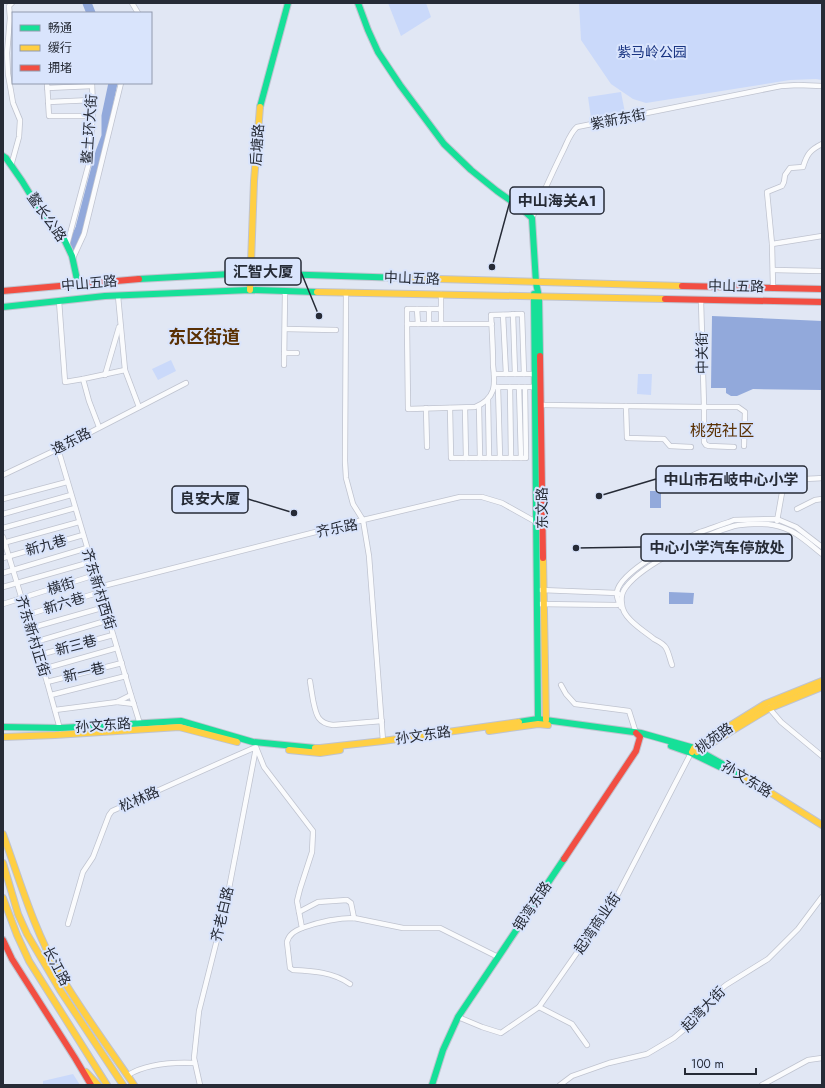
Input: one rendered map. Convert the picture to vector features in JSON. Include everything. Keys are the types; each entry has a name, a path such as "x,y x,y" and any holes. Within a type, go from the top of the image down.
{"main road":[{"name":"后塘路","path":"250,290 254,181 260,103 288,3"},
{"path":"358,3 378,52 400,86 444,144 471,170 520,207 532,218 536,297"},
{"name":"鳌长公路","path":"3,156 6,158 41,212 64,239 72,258 78,284"},
{"name":"中山五路","path":"3,292 112,281 250,273 822,289"},
{"name":"中山五路","path":"3,307 118,296 250,290 822,302"},
{"name":"东文路","path":"536,297 535,387 538,719"},
{"name":"东文路","path":"536,297 541,405 546,720"},
{"name":"桃苑路","path":"695,751 786,698 822,681"},
{"name":"桃苑路","path":"695,751 765,704 822,687"},
{"name":"孙文东路","path":"3,727 60,728 181,721 257,745 320,748 383,741 538,719 638,735 695,751 745,776 822,825"},
{"path":"3,723 12,726"},
{"name":"孙文东路","path":"4,738 180,727 257,745 320,753 538,724 638,735"},
{"name":"银湾东路","path":"432,1085 447,1039 458,1017 636,751 638,735"},
{"name":"孙文东路","path":"695,751 744,780 822,830"},
{"name":"长江路","path":"3,834 40,934 59,972 84,1012 134,1085"},
{"name":"长江路","path":"3,863 18,914 27,934 60,990 123,1085"},
{"name":"长江路","path":"3,898 16,935 28,961 107,1085"},
{"path":"3,940 12,959 91,1085"},
{"path":"75,1058 98,1085"},
{"path":"113,1070 128,1085"}],"street":[{"path":"11,166 19,137 20,120 13,103 8,74 7,53 10,18 9,6 12,3"},
{"path":"132,3 137,12"},
{"path":"92,84 47,85 49,116 92,116"},
{"name":"鳌土环大街","path":"66,245 90,159 93,100 92,84"},
{"path":"72,258 84,234 121,84"},
{"name":"紫新东街","path":"532,218 552,172 574,129 577,127 781,86 822,86"},
{"path":"48,102 93,100"},
{"path":"773,287 772,244 768,192 782,186 787,171 790,168 803,167 809,152 822,144"},
{"path":"772,244 822,236"},
{"path":"773,270 822,271"},
{"path":"284,365 285,291"},
{"path":"346,292 346,478 353,504 363,520 460,497 482,497 502,503 536,522"},
{"path":"441,294 441,324"},
{"path":"118,296 125,370 139,407"},
{"name":"中关街","path":"701,300 704,442 709,446 734,447"},
{"path":"59,301 65,382 125,370"},
{"path":"441,309 407,309 408,409 475,407 479,406 488,399 496,387"},
{"path":"417,309 418,324"},
{"path":"428,309 429,324"},
{"path":"513,314 515,374"},
{"path":"500,458 491,315 522,314 524,374"},
{"path":"503,315 506,374"},
{"path":"407,324 492,324"},
{"path":"105,375 120,325"},
{"path":"285,329 336,330"},
{"path":"284,353 297,353"},
{"path":"494,374 535,374"},
{"path":"83,379 89,401 99,427"},
{"name":"逸东路","path":"3,475 186,383"},
{"path":"496,387 535,387"},
{"path":"510,387 511,458"},
{"path":"450,408 451,458 520,458 522,387"},
{"path":"488,399 489,458"},
{"path":"541,405 738,407 745,412 744,446"},
{"path":"479,406 480,458"},
{"path":"626,406 627,438 664,439 670,446 691,446"},
{"path":"426,408 427,447"},
{"path":"465,408 466,458"},
{"name":"齐东新村西街","path":"58,448 142,729"},
{"path":"776,526 783,487 786,483 822,478"},
{"path":"3,499 67,482"},
{"path":"3,514 71,495"},
{"path":"797,509 815,500 822,499"},
{"path":"3,528 75,508"},
{"path":"672,665 666,647 632,622 622,610 618,601 617,593 622,583 636,568 699,533 734,520 777,519 796,527 822,547"},
{"name":"齐乐路","path":"99,587 363,520 369,556 383,741"},
{"path":"4,541 79,522"},
{"path":"620,604 626,587 640,573 662,559 705,536 734,526 773,525 786,528 797,534 822,554"},
{"name":"新九巷","path":"3,558 83,535"},
{"name":"齐东新村正街","path":"4,541 14,570 62,735"},
{"path":"3,573 87,548"},
{"path":"3,587 91,562"},
{"name":"横街","path":"3,604 95,575"},
{"path":"537,589 617,593 622,597"},
{"name":"新六巷","path":"27,615 100,592"},
{"path":"622,597 622,610"},
{"path":"537,604 620,604"},
{"path":"31,628 105,606"},
{"path":"35,642 109,620"},
{"name":"新三巷","path":"39,655 113,635"},
{"path":"43,669 117,648"},
{"name":"新一巷","path":"47,682 122,663"},
{"path":"51,695 126,676"},
{"path":"310,681 316,715 321,721 333,725 382,721"},
{"path":"561,685 566,694 575,704 629,710 638,735"},
{"path":"118,702 131,695"},
{"path":"55,710 118,702 134,704"},
{"path":"769,708 781,722 822,756"},
{"path":"257,745 264,767 313,831 312,852 297,901 302,928"},
{"name":"松林路","path":"68,924 84,872 93,857 109,815 112,811 257,745"},
{"name":"齐老白路","path":"200,1085 194,1058 199,1011 226,904 257,745"},
{"name":"起湾商业街","path":"458,1017 501,1033 539,1007 618,894 695,751"},
{"name":"起湾大街","path":"560,1085 572,1076 609,1063 647,1054 674,1038 701,1015 716,994 768,959 798,929 822,897"},
{"path":"299,912 318,902 347,900 351,903 354,918"},
{"path":"350,984 343,979 330,974 317,971 291,970 287,942 288,938 302,928 324,921 354,918 403,928 440,928 498,957"},
{"path":"539,1007 572,1024 587,1045"},
{"path":"762,1085 808,1060 822,1058"},
{"path":"128,1075 138,1070 161,1064 178,1062 195,1063"}],"green space":[{"path":"388,3 426,3 431,17 401,36"},
{"name":"紫马岭公园","path":"579,3 822,3 822,80 790,80 646,103 633,99 611,84 581,40"},
{"path":"621,92 625,113 591,118 588,97"},
{"path":"171,360 176,371 158,380 152,369"},
{"path":"638,374 652,374 651,395 637,394"},
{"path":"73,1074 80,1085 43,1085 43,1081"}],"shaded area":[{"path":"712,316 822,321 822,390 753,389 737,396 731,396 726,393 726,388 711,388"},
{"path":"650,491 661,491 661,508 650,508"},
{"path":"669,592 694,593 693,604 669,604"}],"waterway":[{"path":"87,3 91,12"},
{"path":"72,246 80,228 100,152 106,136 106,116 113,84"}],"traffic: fast":[{"path":"260,107 288,3"},
{"path":"358,3 378,52 400,85 444,144 471,170 520,207 532,218 536,283 539,297 540,356"},
{"path":"3,156 22,181 41,212 64,239 72,256 78,284"},
{"path":"139,279 250,273 404,278"},
{"path":"3,307 105,296 250,290 317,292"},
{"path":"534,294 538,719"},
{"path":"519,722 538,719 641,733 694,748 744,776"},
{"path":"3,727 60,728 181,721 253,742 315,748"},
{"path":"671,746 691,753 720,767"},
{"path":"432,1085 443,1050 458,1017 564,859"}],"traffic: slow":[{"path":"250,290 254,181 260,107"},
{"path":"404,278 682,286"},
{"path":"317,292 665,299"},
{"path":"543,558 546,720"},
{"path":"692,752 694,748 765,704 822,681"},
{"path":"697,752 768,709 822,687"},
{"path":"315,748 383,741 519,722"},
{"path":"489,731 538,724 548,725"},
{"path":"3,737 179,727 237,742"},
{"path":"289,750 320,753 340,750"},
{"path":"744,776 822,825"},
{"path":"3,834 28,905 50,957 77,1002 134,1085"},
{"path":"3,863 18,914 27,934 60,990 123,1085"},
{"path":"3,898 29,961 107,1085"},
{"path":"86,1072 98,1085"}],"traffic: jam":[{"path":"3,291 139,279"},
{"path":"682,286 822,289"},
{"path":"665,299 822,302"},
{"path":"540,356 543,558"},
{"path":"564,859 636,751 640,737 636,733"},
{"path":"3,940 12,959 91,1085"}],"place":[{"name":"中山海关A1","path":"492,267"},
{"name":"汇智大厦","path":"319,316"},
{"name":"中山市石岐中心小学","path":"599,496"},
{"name":"良安大厦","path":"294,513"},
{"name":"中心小学汽车停放处","path":"576,548"}],"district":[{"name":"东区街道","path":"204,337"},
{"name":"桃苑社区","path":"722,430"}]}
